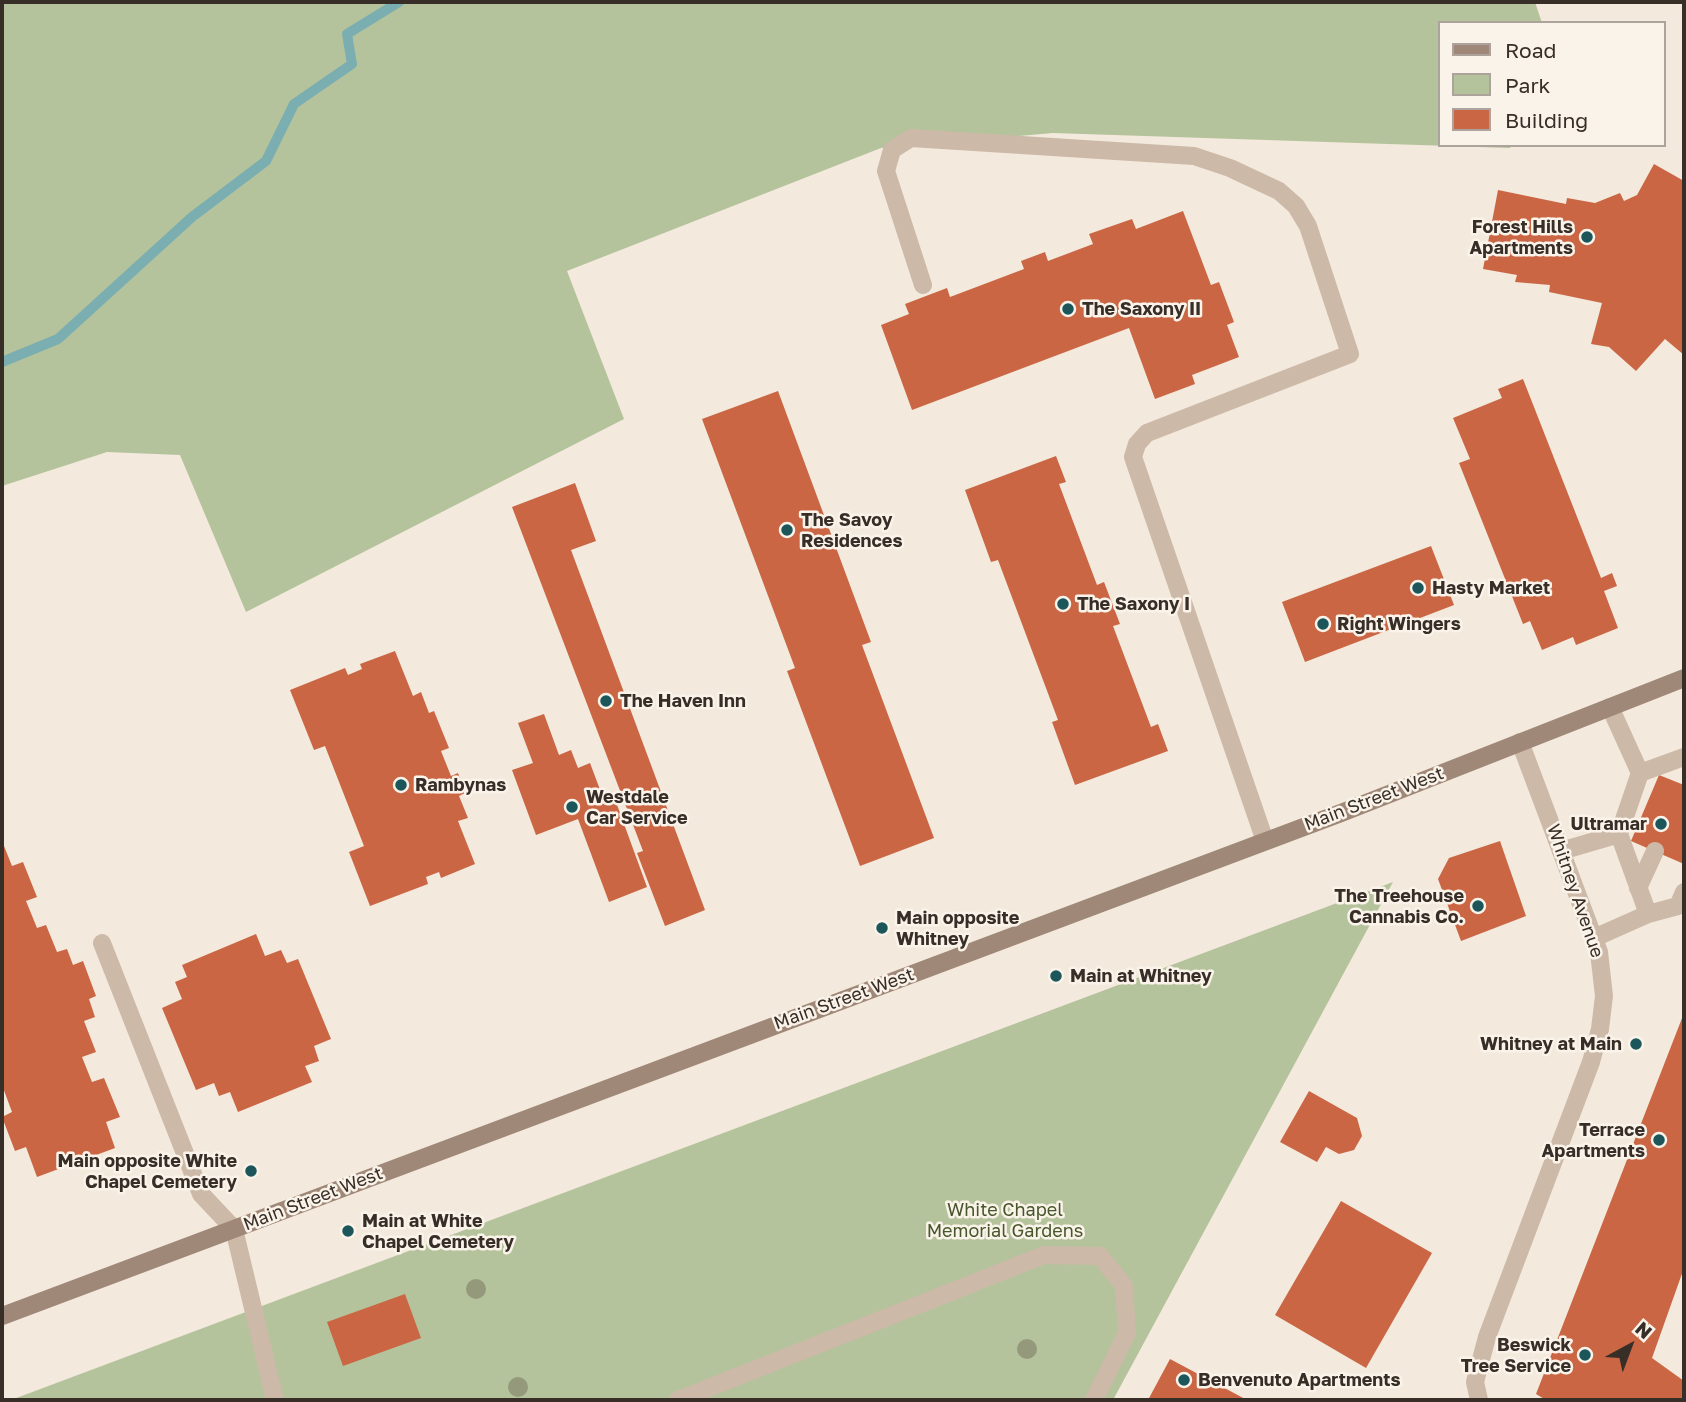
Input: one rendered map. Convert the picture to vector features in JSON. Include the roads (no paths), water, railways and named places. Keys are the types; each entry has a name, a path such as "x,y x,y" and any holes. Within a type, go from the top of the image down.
{"main road":[{"name":"Main Street West","path":"2,1316 1265,841 1684,678"}],"street":[{"path":"923,285 886,171 891,150 902,140 911,138 1194,156 1230,168 1279,191 1301,212 1350,355 1147,433 1137,444 1133,457 1265,841"},
{"path":"1610,707 1640,773 1619,834 1648,914"},
{"name":"Whitney Avenue","path":"1479,1400 1475,1382 1487,1336 1564,1135 1601,1029 1604,996 1599,952 1520,742"},
{"path":"1640,773 1684,757"},
{"path":"1562,851 1619,834"},
{"path":"1638,888 1655,851"},
{"path":"1594,938 1648,914 1682,903"},
{"path":"102,943 201,1194 234,1229 275,1400"},
{"path":"678,1400 1044,1255 1100,1256 1124,1286 1127,1333 1094,1400"}],"waterway":[{"path":"2,362 58,339 192,217 266,161 294,104 352,64 347,34 399,2"}],"place":[{"name":"Forest Hills Apartments","path":"1587,237"},
{"name":"The Saxony II","path":"1068,309"},
{"name":"The Savoy Residences","path":"787,530"},
{"name":"Hasty Market","path":"1418,588"},
{"name":"The Saxony I","path":"1063,604"},
{"name":"Right Wingers","path":"1323,624"},
{"name":"The Haven Inn","path":"606,701"},
{"name":"Rambynas","path":"401,785"},
{"name":"Westdale Car Service","path":"572,807"},
{"name":"Ultramar","path":"1661,824"},
{"name":"The Treehouse Cannabis Co.","path":"1478,906"},
{"name":"Main opposite Whitney","path":"882,928"},
{"name":"Main at Whitney","path":"1056,976"},
{"name":"Whitney at Main","path":"1636,1044"},
{"name":"Terrace Apartments","path":"1659,1140"},
{"name":"Main opposite White Chapel Cemetery","path":"251,1171"},
{"name":"Main at White Chapel Cemetery","path":"348,1231"},
{"name":"Beswick Tree Service","path":"1585,1355"},
{"name":"Benvenuto Apartments","path":"1184,1380"}],"park label":[{"name":"White Chapel Memorial Gardens","path":"1005,1220"}]}
